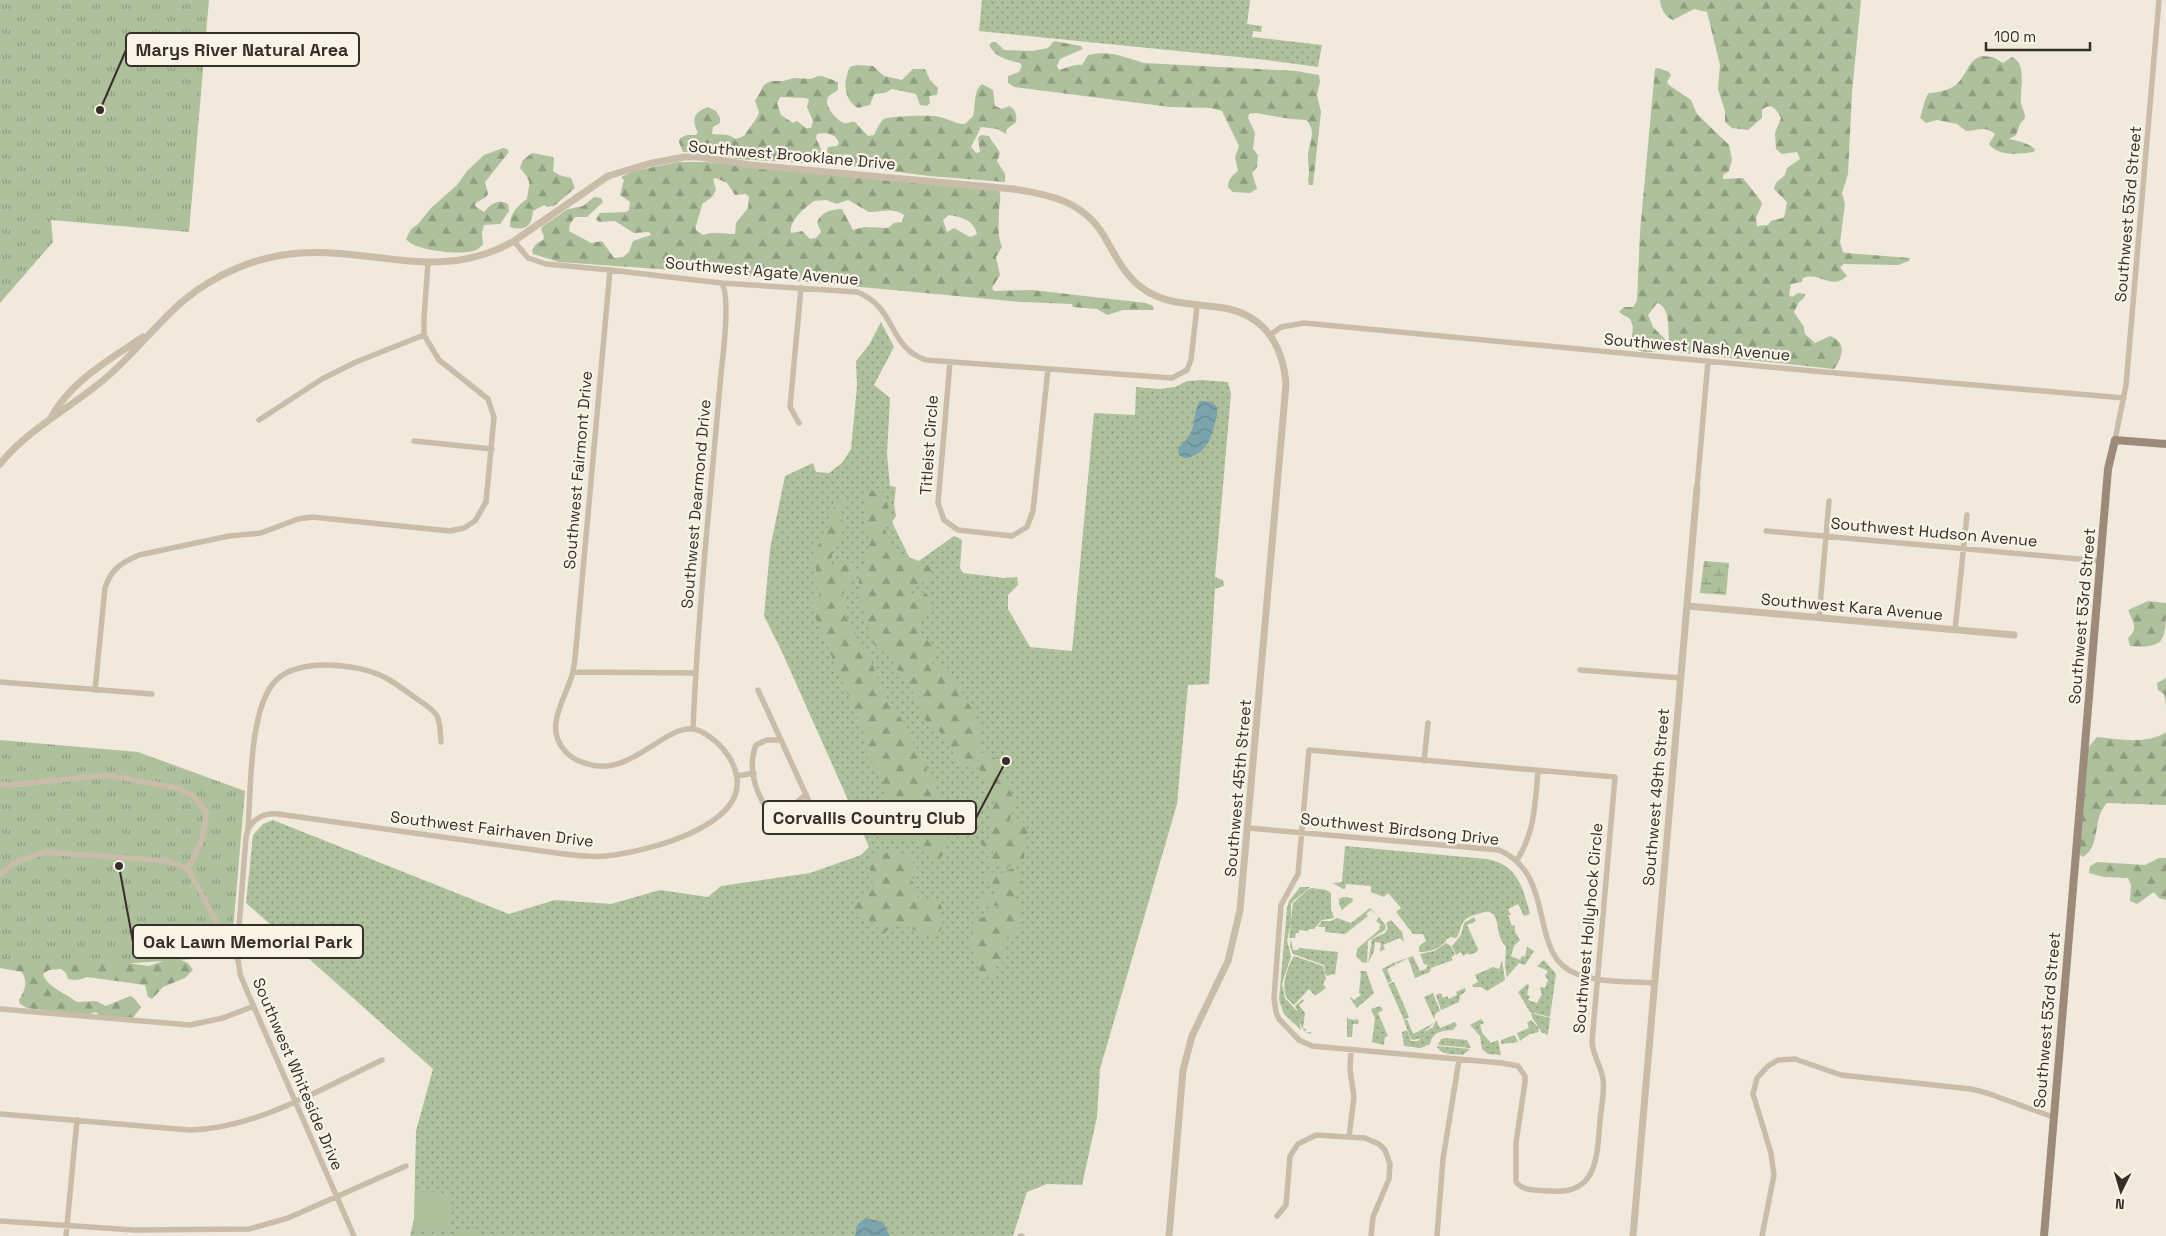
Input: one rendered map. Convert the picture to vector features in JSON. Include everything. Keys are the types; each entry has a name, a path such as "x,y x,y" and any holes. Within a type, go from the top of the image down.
{"main road":[{"path":"2115,440 2166,444"},
{"name":"Southwest 53rd Street","path":"2044,1236 2108,469 2115,440"}],"street":[{"name":"Southwest 53rd Street","path":"2115,440 2124,398 2137,272 2159,0"},
{"name":"Southwest Brooklane Drive","path":"0,464 18,444 108,376 182,302 213,280 249,263 298,253 318,252 428,263 456,262 475,258 499,250 514,242 608,176 648,164 701,157 750,165 1013,189 1051,195 1076,206 1094,222 1122,268 1145,290 1175,303 1240,312 1261,325 1270,335"},
{"name":"Southwest Agate Avenue","path":"514,242 528,258 539,263 721,283 857,292 869,296 886,316 904,347 914,356 926,360 1172,378 1187,370 1191,360 1197,306"},
{"path":"94,690 105,588 109,575 125,561 139,556 228,536 261,533 298,519 312,517 450,531 464,528 475,521 486,502 494,417 488,399 439,360 424,334 428,263"},
{"name":"Southwest Fairmont Drive","path":"573,672 610,270"},
{"name":"Southwest Dearmond Drive","path":"693,729 708,502 725,333 726,290 721,283"},
{"path":"799,423 790,408 801,288"},
{"name":"Southwest Nash Avenue","path":"1270,335 1282,327 1304,324 2124,398"},
{"name":"Southwest Brooklane Drive","path":"52,417 57,407 76,386 156,328"},
{"path":"259,420 322,379 356,362 424,334"},
{"name":"Southwest 45th Street","path":"1169,1236 1182,1072 1192,1036 1228,960 1236,934 1240,910 1286,390 1283,360 1270,335"},
{"name":"Southwest 49th Street","path":"1633,1236 1708,361"},
{"name":"Titleist Circle","path":"950,362 938,503 944,520 958,530 1012,536 1027,527 1033,511 1048,369"},
{"path":"414,441 492,449"},
{"path":"1819,618 1829,501"},
{"path":"1955,630 1967,514"},
{"name":"Southwest Hudson Avenue","path":"1766,531 2101,560"},
{"name":"Southwest Kara Avenue","path":"1687,606 2014,635"},
{"name":"Southwest Whiteside Drive","path":"354,1236 240,974 238,960 246,837 258,718 266,694 273,684 291,671 309,666 365,670 386,678 433,711 440,724 441,742"},
{"path":"1580,670 1681,678"},
{"path":"696,673 573,672 556,714 555,726 560,745 566,752 582,763 600,767 617,765 631,760 664,738 682,730 693,729 699,730 719,745 731,760 737,776 754,773"},
{"path":"0,682 152,694"},
{"path":"758,690 823,832"},
{"path":"1424,761 1428,723"},
{"path":"781,740 767,740 756,745 751,758 757,792 766,806 781,811 795,805 806,794"},
{"name":"Southwest Hollyhock Circle","path":"1309,750 1538,771 1615,777 1592,1042 1594,1054 1601,1070 1603,1085 1596,1162 1588,1178 1576,1188 1558,1192 1527,1189 1519,1186 1516,1177 1516,1143 1525,1082 1523,1070 1515,1064 1351,1050 1305,1044 1279,1019 1274,1005 1282,905 1298,874 1309,750"},
{"path":"1518,860 1532,830 1538,771"},
{"path":"0,784 107,775 177,788 193,796 206,813 202,840 188,869"},
{"name":"Southwest Fairhaven Drive","path":"248,829 256,818 262,815 278,814 564,854 604,856 646,850 666,844 710,822 722,814 733,800 737,786 737,776"},
{"name":"Southwest Birdsong Drive","path":"1248,828 1499,850 1518,860 1532,881 1548,942 1562,965 1576,974 1654,983"},
{"path":"0,876 14,863 45,852 168,861 188,869 238,960"},
{"path":"0,1009 190,1025 224,1018 254,1006"},
{"path":"1349,1137 1354,1097 1350,1069 1351,1050"},
{"path":"1762,1236 1774,1175 1771,1153 1753,1094 1756,1078 1762,1071 1778,1060 1795,1059 1841,1075 1971,1089 2053,1117"},
{"path":"0,1114 201,1130 240,1123 295,1102 382,1060"},
{"path":"1437,1236 1443,1159 1459,1060"},
{"path":"66,1236 77,1120"},
{"path":"1277,1216 1286,1205 1290,1156 1298,1144 1316,1135 1365,1138 1379,1144 1385,1150 1390,1164 1389,1179 1373,1217 1371,1236"},
{"path":"0,1221 134,1230 249,1229 288,1218 406,1166"}],"green space":[{"path":"0,0 209,0 189,232 51,220 53,242 0,303"},
{"path":"982,0 1250,0 1247,24 1262,26 1261,32 1253,31 1252,37 1322,45 1318,67 1258,59 979,31"},
{"path":"1660,0 1861,0 1852,93 1848,174 1842,193 1845,204 1840,242 1843,252 1846,253 1910,258 1909,261 1898,265 1844,264 1840,267 1847,276 1836,282 1809,277 1803,278 1802,282 1791,284 1789,295 1792,297 1798,293 1805,294 1794,312 1804,327 1805,334 1815,343 1830,336 1839,342 1842,350 1840,360 1834,369 1673,352 1670,348 1666,312 1657,303 1648,315 1653,327 1665,339 1666,346 1658,351 1647,352 1634,346 1631,321 1619,312 1624,307 1633,307 1637,301 1640,232 1655,69 1658,68 1669,72 1671,75 1667,82 1669,85 1691,100 1697,114 1729,145 1732,160 1729,171 1723,175 1723,179 1743,178 1761,201 1762,204 1756,218 1757,226 1768,225 1771,221 1784,217 1787,202 1774,189 1777,182 1785,175 1787,168 1800,159 1797,152 1782,154 1776,149 1775,133 1781,118 1778,112 1771,106 1765,107 1762,110 1762,118 1748,130 1732,128 1725,122 1725,111 1718,89 1720,65 1707,12 1694,9 1673,20 1664,12"},
{"path":"1054,41 1081,46 1083,49 1060,59 1057,66 1059,70 1082,65 1088,55 1103,53 1144,63 1296,71 1319,75 1320,82 1317,95 1321,112 1313,185 1309,185 1308,180 1308,152 1312,133 1310,124 1306,120 1256,113 1249,114 1248,118 1255,133 1253,149 1258,155 1257,167 1252,173 1257,189 1250,193 1233,192 1228,187 1228,184 1238,171 1235,157 1239,146 1222,111 1211,108 1170,107 1014,87 1008,83 1008,76 1019,72 1022,66 1020,63 998,56 989,45 992,42 996,42 1004,50 1032,51 1048,48"},
{"path":"1982,56 1993,57 2003,63 2012,57 2020,65 2022,76 2021,102 2025,118 2020,124 2016,135 2009,139 2029,145 2035,149 2034,152 2004,153 1989,144 1995,134 1991,131 1980,129 1966,131 1957,124 1937,120 1926,123 1920,118 1929,93 1943,91 1952,87 1959,82 1970,64"},
{"path":"857,65 873,66 884,76 902,80 913,69 925,69 930,80 938,88 937,95 929,96 930,103 927,106 920,105 916,94 892,89 885,93 874,94 870,105 858,108 849,100 846,89 846,78 850,67"},
{"path":"822,76 838,82 838,90 828,97 827,104 829,108 841,122 855,122 868,136 874,135 879,124 884,119 893,117 935,116 965,124 973,116 977,91 982,84 993,90 995,106 1002,109 1009,106 1015,111 1016,115 1016,122 1007,129 1006,134 997,129 981,127 971,147 976,153 980,152 978,138 981,135 989,136 1000,154 997,161 1005,174 1005,182 929,176 852,166 852,155 844,154 843,162 832,164 827,151 828,147 837,146 839,143 833,135 827,133 817,134 816,138 824,156 816,164 737,159 709,152 683,152 679,142 680,138 698,133 694,120 703,109 708,107 716,111 720,118 720,123 713,127 712,134 728,135 736,139 744,136 758,116 759,112 755,101 764,85 771,81 783,81 794,78 811,79","holes":["780,97 806,98 809,100 807,107 813,121 811,128 806,128 797,121 793,123 781,115 777,103"]},
{"path":"503,148 509,152 485,182 488,194 476,203 475,206 484,212 497,202 504,202 508,204 509,211 500,224 484,225 482,233 483,245 477,250 461,253 418,247 406,239 411,229 457,185 467,171 484,155"},
{"path":"532,153 553,157 553,171 559,175 571,178 575,188 554,206 547,207 544,205 533,211 530,224 524,228 510,227 514,211 527,199 529,183 520,168 523,160"},
{"path":"678,162 706,162 999,191 999,234 1002,247 996,257 1000,275 992,288 994,291 1032,290 1146,303 1153,306 1154,310 1123,310 1107,315 1097,309 1073,307 1072,304 1022,302 702,272 559,262 533,254 532,250 536,244 543,240 544,237 541,229 543,226 568,209 583,206 594,197 601,198 603,202 587,217 575,217 570,224 569,231 591,243 602,241 614,258 623,257 629,252 633,241 651,235 649,232 634,233 615,221 599,222 596,219 600,213 626,212 629,210 630,202 620,195 624,180 621,177 634,171","holes":["716,178 727,183 735,195 746,194 749,197 748,208 736,223 735,234 710,233 703,235 696,230 702,204 712,197 716,190 713,179","826,200 837,204 848,200 869,212 896,211 904,215 902,222 894,223 888,228 864,227 853,230 842,209 834,210 824,213 817,222 821,232 816,238 810,239 802,231 791,233 792,223 814,201","949,215 962,218 973,225 977,234 970,237 954,228 947,232 943,220"]},
{"path":"881,322 894,347 874,385 890,398 887,454 890,486 896,487 894,504 896,516 892,522 913,565 954,536 962,540 960,568 963,573 1004,578 1017,577 1018,585 1008,595 1008,609 1030,647 1072,651 1094,413 1135,415 1136,387 1159,389 1175,387 1187,381 1202,380 1228,382 1231,394 1215,577 1223,580 1224,586 1215,589 1209,684 1188,685 1177,804 1100,1069 1097,1117 1082,1185 1047,1184 1027,1192 1013,1236 410,1236 414,1219 416,1131 433,1069 246,903 253,835 263,824 273,820 509,914 555,900 611,904 660,890 708,897 721,886 810,873 861,855 869,847 764,616 770,549 785,476 813,463 816,472 829,473 842,463 851,449 857,386 856,361 869,345"},
{"path":"869,490 885,493 890,515 884,527 893,546 902,554 931,567 933,576 914,587 907,594 910,598 915,594 925,592 931,600 930,610 923,618 918,630 931,645 937,647 929,667 944,664 980,724 978,752 999,760 1002,773 1016,807 1011,814 1010,821 1011,823 1015,820 1022,820 1028,832 1025,841 1024,862 1013,866 996,867 980,860 988,858 994,852 992,848 985,848 980,843 981,840 990,840 992,831 990,817 997,795 991,796 979,768 960,766 942,734 927,723 911,688 896,668 895,657 888,649 876,648 875,646 859,592 859,580 870,542 865,523 866,510 863,496"},
{"path":"845,501 841,517 843,529 832,551 832,557 829,562 833,565 839,562 841,564 845,559 853,563 852,583 849,589 842,591 842,598 847,607 845,617 855,631 859,647 868,653 882,690 910,732 917,755 925,762 928,776 935,783 944,806 948,836 944,853 939,859 934,861 923,844 913,838 885,842 879,835 885,830 890,813 883,782 867,757 862,728 815,617 812,601 820,595 816,582 816,567 812,563 813,554 825,535 834,507"},
{"path":"1704,561 1729,563 1726,595 1700,593"},
{"path":"2148,601 2166,603 2162,640 2151,646 2130,646 2128,638 2133,631 2134,625 2128,610"},
{"path":"2166,678 2166,705 2164,694 2158,690 2157,683"},
{"path":"2166,732 2166,805 2107,803 2099,817 2093,846 2083,857 2077,853 2087,749 2097,737 2141,740 2150,739"},
{"path":"0,740 138,752 245,791 232,942 223,957 120,964 0,958"},
{"path":"1345,846 1487,859 1506,866 1518,879 1530,914 1524,916 1518,904 1508,909 1511,915 1508,915 1512,926 1515,925 1515,932 1520,940 1514,946 1511,956 1520,960 1522,956 1525,957 1527,947 1534,951 1525,965 1519,963 1507,977 1505,967 1506,947 1500,938 1493,914 1485,912 1468,917 1462,923 1456,938 1451,937 1447,939 1443,944 1432,950 1419,952 1419,946 1426,941 1423,934 1413,934 1396,912 1401,908 1388,893 1384,897 1371,892 1371,886 1346,884 1345,889 1343,889 1333,883 1342,882"},
{"path":"895,849 910,859 920,873 911,880 919,900 929,903 939,900 942,909 940,919 943,925 940,931 930,936 900,926 895,926 884,934 872,922 863,918 862,913 854,914 857,902 863,895 875,887 872,882 877,880 867,866 871,854 880,851 886,853"},
{"path":"2159,858 2166,858 2166,900 2159,898 2154,892 2137,904 2130,901 2131,885 2128,878 2104,877 2089,873 2090,866 2097,862 2145,865"},
{"path":"1015,867 1021,873 1022,890 1005,903 1012,900 1015,902 1020,909 1022,917 1017,929 1005,939 1006,955 1003,963 994,966 994,973 988,977 981,975 973,954 971,940 972,925 975,918 986,917 990,912 998,911 1003,905 982,907 980,901 997,893 1000,897 1002,891 998,888 991,889 984,877 985,872 1002,873"},
{"path":"0,880 106,960 149,966 166,960 181,960 188,963 193,970 185,978 163,987 152,999 148,997 145,985 87,977 71,980 68,979 66,973 61,969 49,970 43,974 48,982 77,1002 96,1001 106,1006 130,996 134,998 141,1007 132,1019 101,1017 96,1012 85,1016 27,1008 20,1004 19,1000 25,986 22,972 0,968"},
{"path":"1300,887 1310,887 1291,904 1291,922 1287,940 1291,956 1282,984 1285,998 1298,1012 1301,1030 1284,1014 1279,1000 1287,908 1289,901"},
{"path":"1312,888 1326,890 1331,893 1331,909 1334,918 1322,920 1314,929 1309,929 1308,931 1299,930 1295,938 1289,938 1293,903 1307,890"},
{"path":"1343,897 1352,898 1353,901 1342,910 1339,899"},
{"path":"1370,908 1378,916 1371,910 1366,914 1368,916 1345,934 1325,932 1325,927 1318,927 1322,921 1331,921 1337,918 1351,923"},
{"path":"1379,917 1386,926 1385,930 1368,941 1367,963 1362,962 1356,956 1357,949 1380,929 1381,925 1376,921"},
{"path":"1474,917 1476,921 1467,925 1478,949 1477,952 1469,955 1468,953 1463,956 1461,952 1456,955 1452,946 1461,935 1464,923"},
{"path":"1391,920 1402,932 1404,942 1400,938 1383,945 1385,949 1380,952 1381,943 1375,942 1374,951 1368,963 1372,939 1385,933 1388,928 1386,923"},
{"path":"1291,939 1293,950 1298,950 1299,948 1338,952 1335,975 1327,976 1324,965 1293,954 1290,947"},
{"path":"1446,943 1451,946 1455,955 1451,957 1453,960 1431,968 1430,972 1415,978 1408,958 1397,964 1396,962 1413,956 1420,971 1426,969 1428,965 1424,964 1420,954 1434,951"},
{"path":"1294,956 1323,966 1326,979 1323,984 1326,988 1315,996 1309,989 1294,1005 1287,997 1284,986"},
{"path":"1502,960 1505,980 1487,991 1481,987 1473,987 1472,985 1478,982 1475,975 1493,967 1499,969"},
{"path":"1544,960 1556,974 1550,1017 1530,1012 1518,992 1527,984 1529,985 1527,995 1530,996 1528,1000 1537,1003 1542,994 1540,989 1541,987 1545,988 1548,980 1545,976 1548,971 1537,966"},
{"path":"1395,962 1396,965 1387,969 1392,981 1388,983 1382,969"},
{"path":"1359,971 1366,971 1374,993 1357,1008 1350,998 1354,1000 1361,995 1359,993 1361,973"},
{"path":"1394,982 1409,1017 1404,1020 1388,984"},
{"path":"1465,988 1466,991 1460,996 1459,1002 1441,1010 1436,995 1441,993 1443,998 1447,996 1449,999 1457,995 1456,992"},
{"path":"1433,993 1440,1011 1436,1013 1434,1019 1424,997"},
{"path":"1303,999 1304,1001 1299,1005 1305,1013 1303,1028 1306,1029 1306,1032 1301,1026 1295,1006"},
{"path":"1380,1006 1383,1010 1378,1013 1388,1036 1385,1037 1384,1045 1372,1042 1375,1018 1371,1009"},
{"path":"1531,1013 1550,1018 1548,1035 1541,1032"},
{"path":"1347,1017 1348,1019 1356,1020 1356,1018 1359,1021 1358,1024 1353,1024 1352,1037 1347,1037"},
{"path":"1407,1019 1413,1034 1434,1023 1421,1038 1414,1040 1411,1039 1404,1021"},
{"path":"1481,1019 1484,1023 1480,1025 1482,1033 1491,1043 1498,1040 1501,1055 1488,1054 1482,1049 1480,1036 1470,1025"},
{"path":"1436,1020 1440,1028 1455,1022 1457,1025 1453,1030 1442,1031 1436,1034 1433,1036 1430,1044 1421,1048 1404,1046 1402,1032 1407,1030 1411,1041 1418,1041 1426,1031 1433,1027"},
{"path":"1531,1020 1538,1027 1539,1032 1530,1034 1520,1041 1517,1033 1529,1028 1527,1023"},
{"path":"1515,1035 1518,1042 1501,1044 1501,1040"},
{"path":"1441,1039 1467,1040 1471,1048 1438,1045"},
{"path":"1437,1046 1470,1049 1463,1055 1452,1054 1441,1051"},
{"path":"417,1191 451,1194 448,1232 414,1229"},
{"path":"455,1230 476,1231 475,1236 455,1236"}],"water":[{"path":"1200,401 1210,402 1216,407 1217,414 1213,430 1206,447 1202,451 1191,457 1184,458 1179,455 1178,451 1191,432 1196,409"},
{"path":"865,1218 883,1222 890,1236 855,1236 857,1225"}],"place":[{"name":"Marys River Natural Area","path":"100,110"},
{"name":"Corvallis Country Club","path":"1006,761"},
{"name":"Oak Lawn Memorial Park","path":"119,866"}]}
